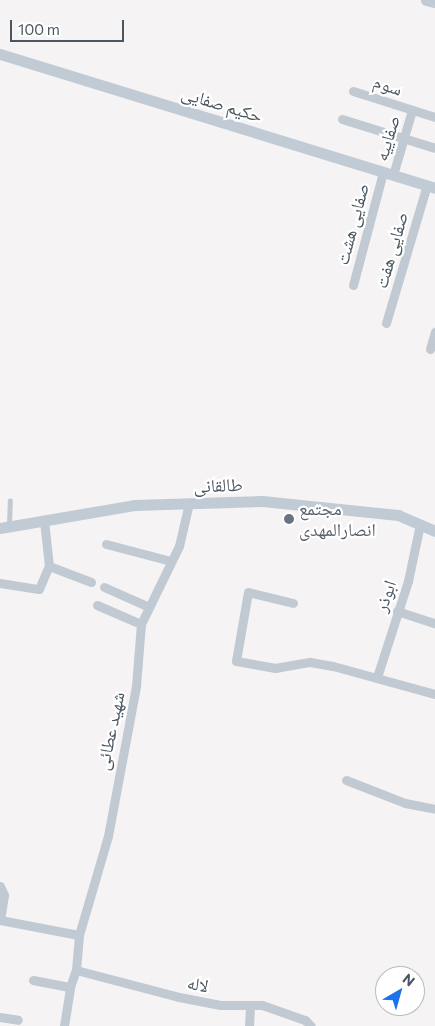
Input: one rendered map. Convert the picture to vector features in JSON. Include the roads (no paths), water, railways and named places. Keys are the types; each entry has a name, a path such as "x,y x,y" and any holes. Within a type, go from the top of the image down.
{"street":[{"path":"426,0 435,2"},
{"name":"حکیم صفایی","path":"0,54 431,186"},
{"name":"سوم","path":"353,91 435,117"},
{"name":"صفاییه","path":"388,173 404,138 412,110"},
{"path":"342,119 435,148"},
{"name":"صفایی هشت","path":"353,285 388,173"},
{"name":"صفایی هفت","path":"386,323 431,186"},
{"path":"430,349 435,332"},
{"name":"طالقانی","path":"4,527 134,505 262,501 398,515 435,531"},
{"name":"شهید عطائی","path":"64,1026 70,987 76,970 79,935 108,836 136,686 141,624 186,525 189,503"},
{"path":"0,583 39,589 48,566 44,521"},
{"name":"ابوذر","path":"377,677 408,581 420,524"},
{"path":"106,544 171,561"},
{"path":"48,566 90,582"},
{"path":"104,587 149,607"},
{"path":"293,603 248,592 236,661 275,668 310,662 377,677 435,694"},
{"path":"97,605 141,624"},
{"path":"397,611 435,623"},
{"path":"346,780 404,803 435,809"},
{"path":"1,887 0,920 79,935"},
{"name":"لاله","path":"76,970 179,997 250,1006 262,1004 305,1020 311,1026"},
{"path":"33,980 70,987"},
{"path":"249,1026 250,1006"},
{"path":"0,1017 18,1020"}],"lane":[{"path":"4,527 10,501"}],"place":[{"name":"مجتمع انصارالمهدی","path":"289,519"}]}
